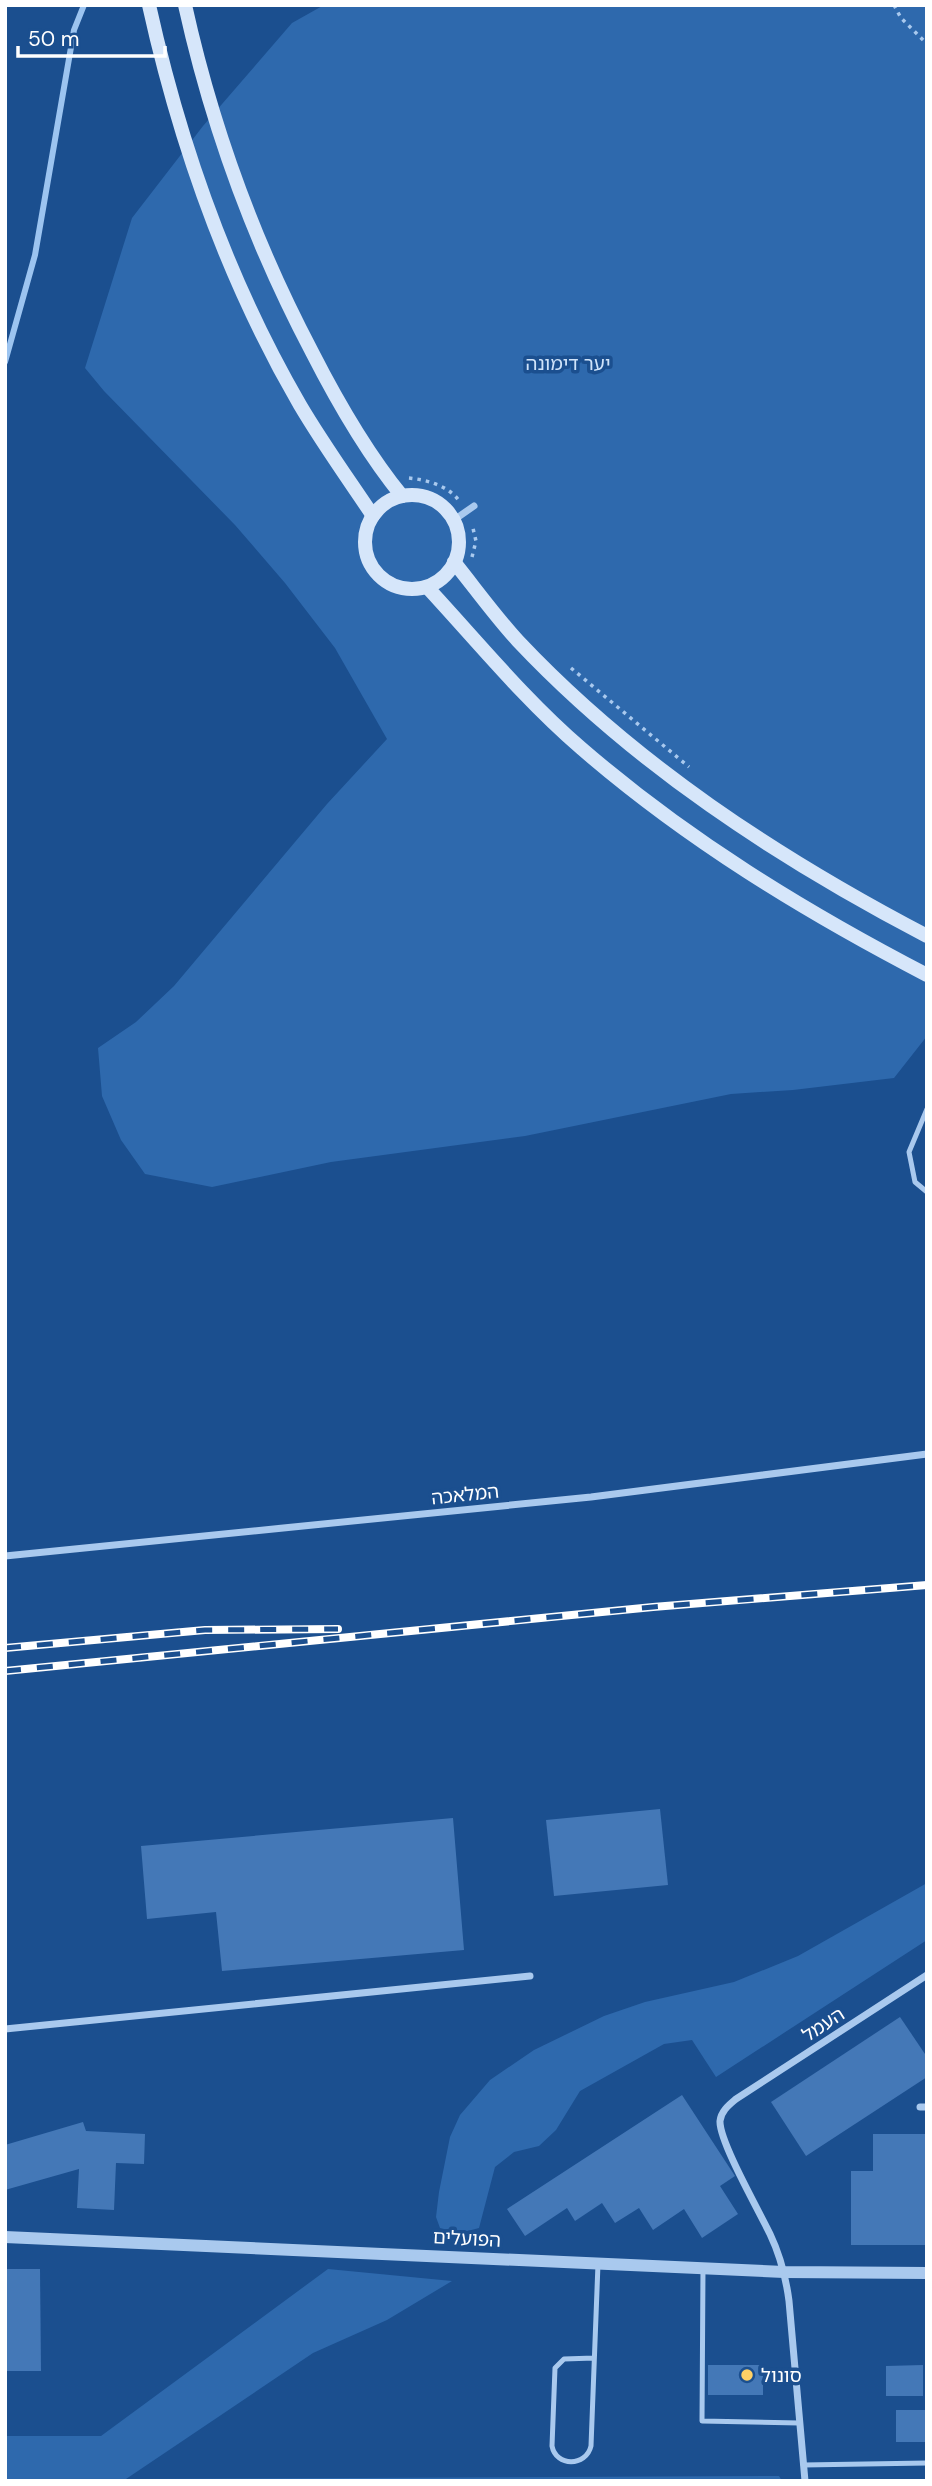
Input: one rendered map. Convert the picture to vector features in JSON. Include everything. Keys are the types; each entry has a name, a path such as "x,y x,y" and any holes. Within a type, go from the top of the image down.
{"main road":[{"path":"149,5 186,147 247,303 301,406 373,516"},
{"path":"185,5 195,54 219,136 278,289 331,390 369,453 402,496"},
{"path":"413,495 431,499 447,509 459,532 459,549 452,568 427,587 408,589 392,585 377,574 369,560 365,544 373,516 392,499 402,496 413,495"},
{"path":"454,562 516,639 601,721 663,772 805,867 927,936"},
{"path":"427,587 579,747 641,799 787,897 927,975"}],"street":[{"path":"454,520 474,506"},
{"name":"המלאכה","path":"5,1556 591,1497 927,1454"},
{"name":"העמל","path":"784,2272 771,2236 721,2131 722,2114 736,2099 927,1975"},
{"path":"5,2029 530,1976"},
{"name":"הפועלים","path":"5,2237 784,2272 927,2273"},
{"path":"784,2272 805,2481"}],"lane":[{"path":"927,1109 909,1152 915,1182 927,1192"},
{"path":"594,2358 569,2358 561,2360 556,2366 551,2443 552,2451 563,2461 574,2462 586,2458 590,2451 591,2444 598,2263"},
{"path":"703,2268 702,2421 799,2423"},
{"path":"803,2465 927,2463"}],"path":[{"path":"894,5 901,18 927,44"},
{"path":"403,478 436,485 453,492 472,521 476,541 471,561"},
{"path":"568,665 696,773"}],"green space":[{"name":"יער דימונה","path":"324,5 927,5 927,1036 894,1078 731,1094 525,1136 331,1162 212,1187 145,1174 121,1140 102,1096 98,1048 136,1022 174,986 327,804 387,739 335,648 285,583 235,525 104,391 85,368 132,218 203,126 292,23"},
{"path":"927,1883 927,1940 716,2077 692,2040 664,2044 580,2091 556,2130 539,2146 514,2152 495,2167 479,2228 460,2233 440,2228 436,2217 450,2137 460,2115 490,2080 534,2050 604,2016 645,2002 734,1982 798,1956"},
{"path":"328,2269 452,2281 387,2320 313,2353 126,2479 779,2476 782,2481 5,2481 5,2436 101,2436"}],"building":[{"path":"660,1809 668,1885 554,1896 546,1820"},
{"path":"453,1818 464,1950 222,1971 216,1912 147,1919 141,1846"},
{"path":"900,2017 927,2057 927,2077 806,2156 771,2102"},
{"path":"682,2095 735,2176 720,2186 738,2214 702,2238 684,2209 653,2230 639,2208 615,2223 602,2203 575,2221 567,2208 525,2236 507,2209"},
{"path":"83,2122 86,2131 145,2134 144,2164 116,2163 114,2210 77,2208 79,2169 5,2190 5,2145"},
{"path":"873,2134 927,2134 927,2245 851,2245 851,2171 873,2171"},
{"path":"5,2269 40,2269 41,2371 5,2371"},
{"path":"708,2365 763,2365 763,2395 708,2395"},
{"path":"923,2365 923,2396 886,2396 886,2366"},
{"path":"896,2410 927,2410 927,2442 896,2442"}],"waterway":[{"path":"5,362 35,255 74,30 84,5"}],"railway":[{"path":"5,1671 653,1607 927,1585"},
{"path":"5,1648 205,1630 338,1629"}],"place":[{"name":"סונול","path":"747,2375"}]}
